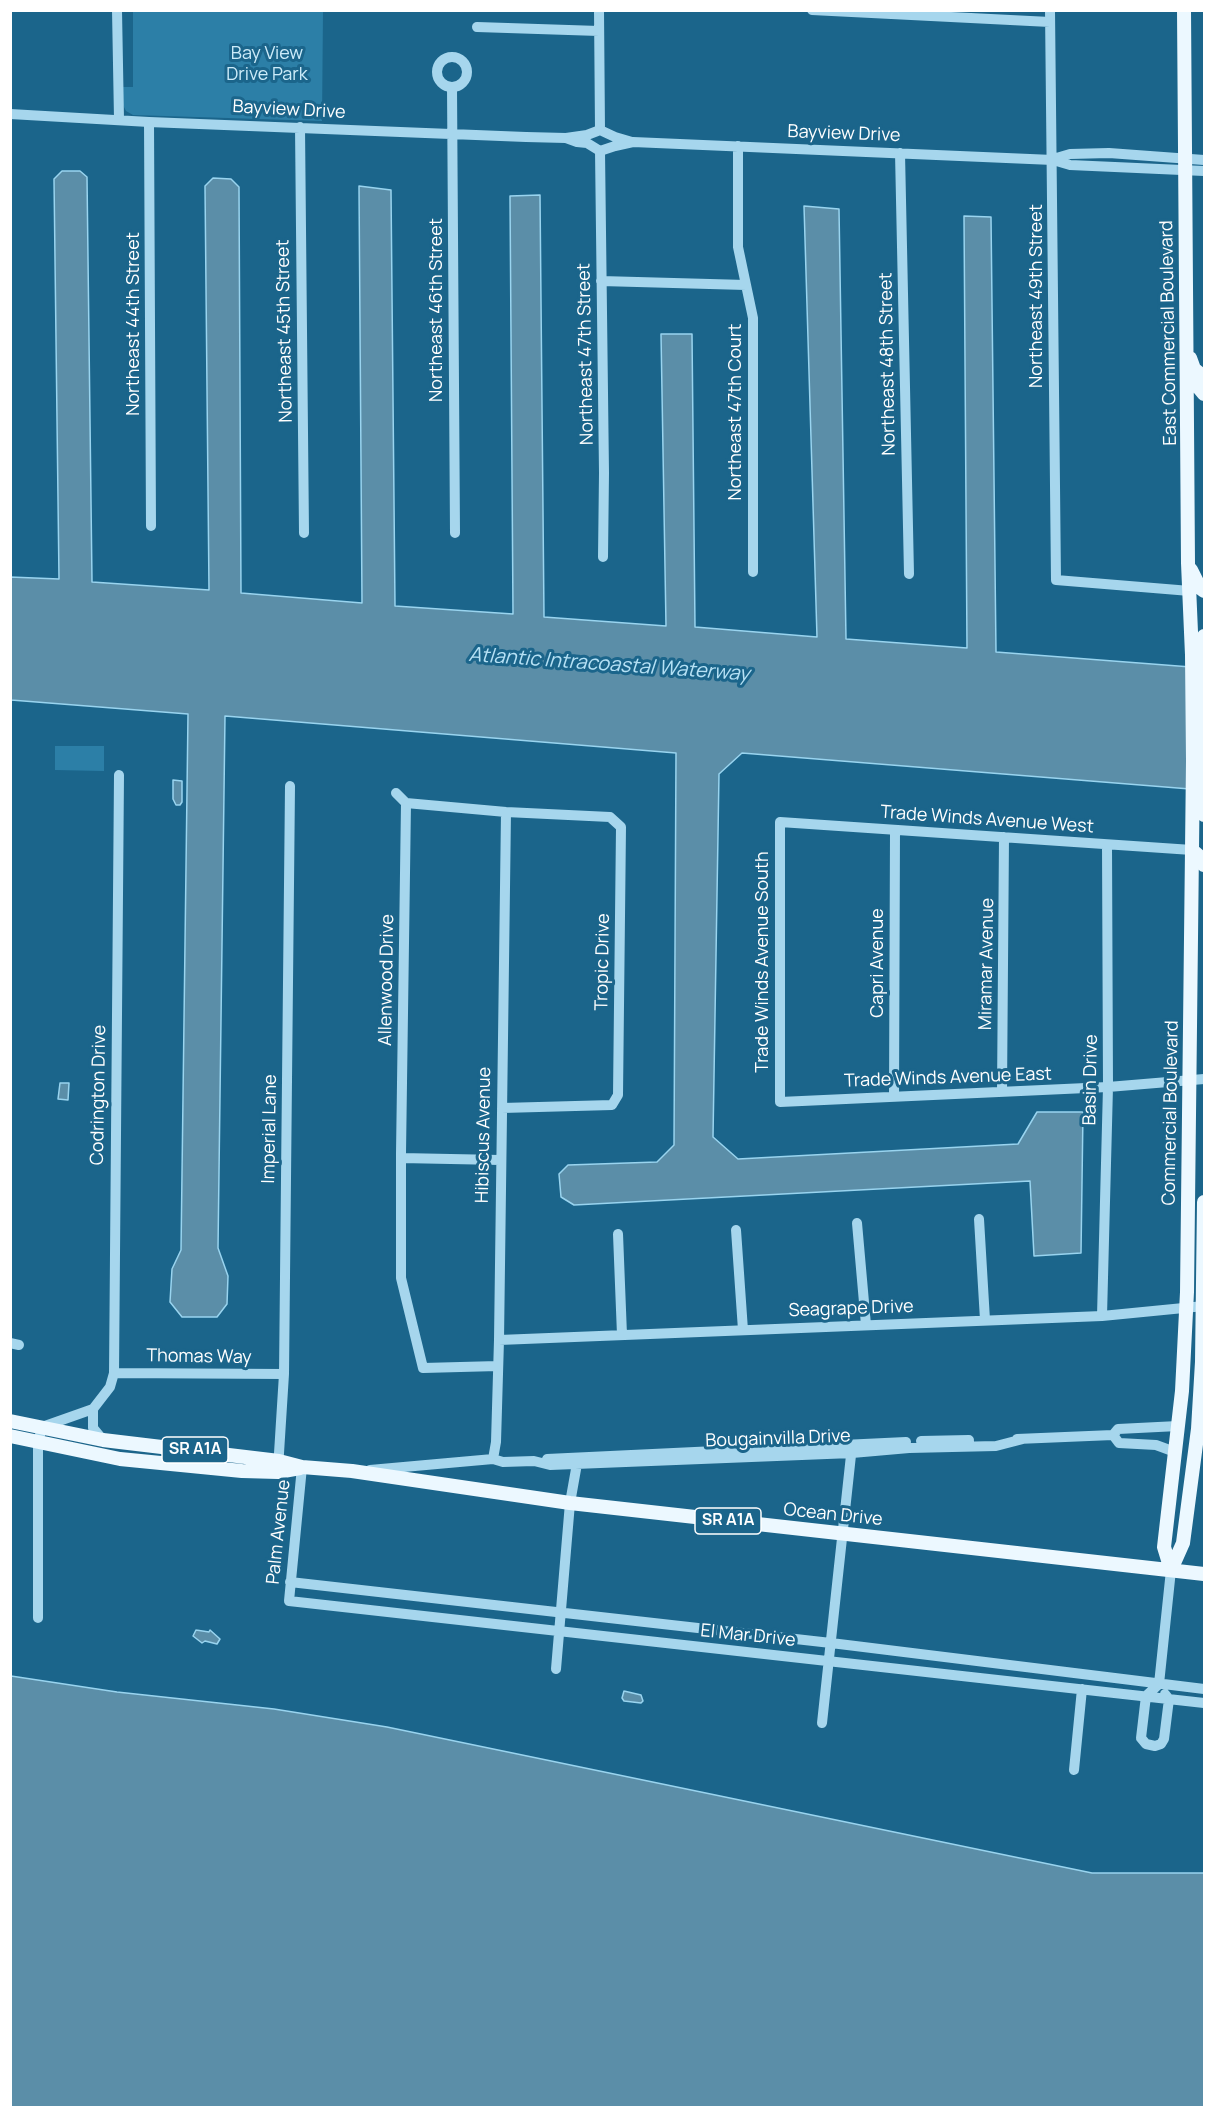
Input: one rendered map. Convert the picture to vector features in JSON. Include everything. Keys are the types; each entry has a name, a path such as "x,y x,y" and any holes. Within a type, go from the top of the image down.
{"main road":[{"name":"East Commercial Boulevard","path":"1184,10 1188,562 1198,655"},
{"path":"1188,354 1194,369 1204,376"},
{"path":"1188,379 1194,382 1204,394"},
{"path":"1188,562 1195,581 1204,591"},
{"path":"1198,655 1204,636"},
{"name":"Commercial Boulevard","path":"1171,1570 1164,1547 1185,1360 1192,850 1200,806 1198,655"},
{"path":"1192,850 1204,865"},
{"name":"Commercial Boulevard","path":"1171,1570 1183,1544 1200,1447 1204,1202"},
{"name":"SR A1A","path":"10,1421 103,1440 278,1466"},
{"path":"1178,1426 1185,1438 1200,1447"},
{"name":"SR A1A","path":"10,1436 120,1459 221,1469 278,1466 352,1471"},
{"name":"Ocean Drive","path":"352,1471 570,1503 1204,1574"}],"street":[{"path":"117,10 119,119"},
{"path":"599,10 601,132 611,141 600,148 590,140 601,132"},
{"path":"812,10 1050,16"},
{"name":"Northeast 49th Street","path":"1050,16 1056,580 1190,591"},
{"path":"477,27 599,31"},
{"name":"Northeast 46th Street","path":"452,87 454,533"},
{"name":"Bayview Drive","path":"10,114 149,122 566,138 601,132 633,142"},
{"name":"Northeast 44th Street","path":"149,122 151,526"},
{"name":"Northeast 45th Street","path":"300,127 304,533"},
{"name":"Bayview Drive","path":"566,138 600,148 633,142 1053,160 1070,165 1185,164 1204,160"},
{"name":"Northeast 47th Court","path":"738,146 738,247 753,318 753,572"},
{"name":"Northeast 47th Street","path":"600,148 603,557"},
{"name":"Northeast 48th Street","path":"900,153 909,573"},
{"name":"Bayview Drive","path":"1185,164 1204,171"},
{"path":"601,281 746,285"},
{"name":"Codrington Drive","path":"93,1408 110,1387 114,1372 119,775"},
{"name":"Imperial Lane","path":"278,1466 284,1374 290,786"},
{"path":"396,792 406,803 506,812"},
{"name":"Allenwood Drive","path":"406,803 401,1278 423,1368 498,1366"},
{"name":"Hibiscus Avenue","path":"493,1459 496,1442 499,1340 506,812"},
{"name":"Tropic Drive","path":"502,1108 612,1105 618,1095 619,1025 621,827 610,817 506,812"},
{"name":"Trade Winds Avenue West","path":"780,822 1192,850"},
{"name":"Trade Winds Avenue South","path":"780,822 780,1102"},
{"name":"Capri Avenue","path":"894,1096 895,830"},
{"name":"Miramar Avenue","path":"1002,1092 1004,837"},
{"name":"Basin Drive","path":"1102,1316 1108,1087 1107,844"},
{"name":"Trade Winds Avenue East","path":"780,1102 1108,1087 1204,1079"},
{"path":"401,1158 500,1160"},
{"path":"979,1219 985,1320"},
{"path":"857,1223 866,1325"},
{"path":"736,1230 743,1330"},
{"path":"618,1234 622,1335"},
{"name":"Seagrape Drive","path":"499,1340 1102,1316 1204,1306"},
{"name":"Thomas Way","path":"114,1372 284,1374"},
{"path":"38,1618 38,1443 42,1427 93,1408 93,1428 103,1440"},
{"path":"1113,1435 1118,1429 1178,1426"},
{"name":"Bougainvilla Drive","path":"577,1460 602,1464 852,1449 947,1440 1113,1435 1119,1443 1156,1445 1175,1452"},
{"path":"822,1723 852,1449"},
{"name":"Bougainvilla Drive","path":"352,1471 493,1459 503,1462 534,1461 550,1465 577,1460 852,1449"},
{"path":"556,1669 570,1503 577,1460"},
{"path":"574,1485 591,1469 602,1464"},
{"name":"Palm Avenue","path":"289,1601 302,1467"},
{"name":"Commercial Boulevard","path":"1159,1684 1171,1570"},
{"name":"El Mar Drive","path":"290,1582 831,1643 1204,1689"},
{"name":"El Mar Drive","path":"289,1601 1204,1703"},
{"path":"1159,1684 1169,1699 1164,1739 1161,1744 1151,1746 1141,1738 1146,1696 1159,1684"},
{"path":"1074,1770 1082,1689"}],"green space":[{"name":"Bay View Drive Park","path":"133,11 323,11 322,121 133,115 126,111 123,105 122,87 133,87"},
{"path":"55,746 104,746 104,771 55,770"}],"water":[{"name":"Atlantic Intracoastal Waterway","path":"62,171 80,171 87,177 92,582 209,590 205,186 213,178 231,179 239,187 241,593 362,603 359,186 391,190 395,606 513,614 510,196 540,195 544,617 666,626 661,334 692,334 695,627 817,637 804,206 839,209 846,639 967,648 964,216 991,217 996,652 1204,668 1190,789 742,753 719,774 713,1137 738,1159 1018,1144 1037,1112 1083,1112 1081,1253 1034,1256 1030,1181 574,1205 561,1197 559,1174 568,1165 657,1162 674,1145 676,753 225,716 218,1248 228,1276 227,1304 217,1317 182,1317 170,1302 172,1269 181,1250 188,714 11,700 10,577 59,579 54,179"},
{"path":"173,780 182,781 180,805 176,805 173,799"},
{"path":"60,1083 69,1083 68,1100 58,1099"},
{"path":"196,1630 209,1632 210,1630 220,1639 217,1644 205,1641 202,1643 193,1636"},
{"path":"11,1676 117,1692 274,1709 387,1727 1092,1873 1204,1873 1204,2107 11,2107"},
{"path":"624,1691 641,1695 643,1701 641,1703 624,1701 622,1698"}]}
